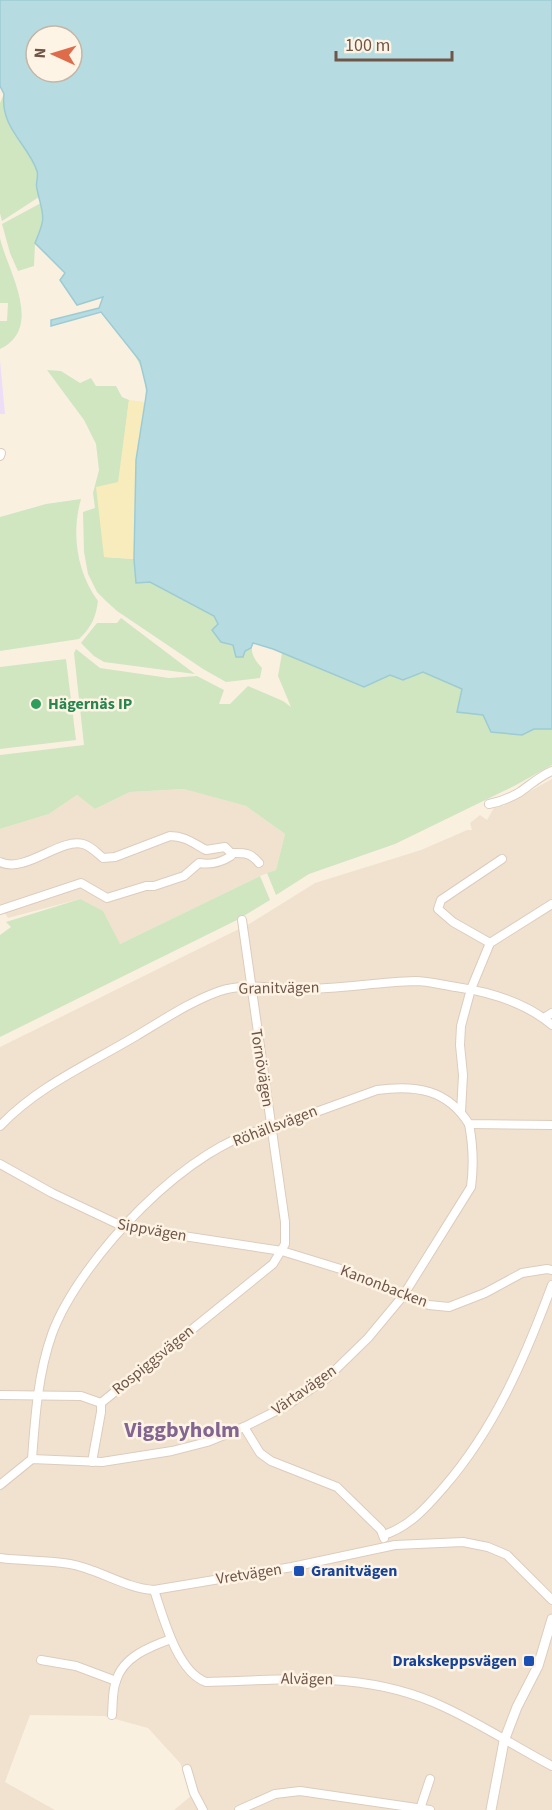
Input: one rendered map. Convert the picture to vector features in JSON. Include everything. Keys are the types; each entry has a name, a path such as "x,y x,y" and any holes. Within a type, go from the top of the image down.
{"street":[{"path":"489,804 503,801 552,771"},
{"path":"0,862 16,865 71,845 82,844 93,849 103,858 115,857 170,836 180,836 206,850 225,847 231,853 244,852 254,856 260,863"},
{"path":"0,910 81,883 107,898 184,876 199,863 210,865 218,863 231,856 231,853"},
{"path":"490,943 453,921 438,909 441,900 502,859"},
{"path":"461,1112 463,1075 461,1026 471,989 490,943 552,904"},
{"name":"Tornövägen","path":"242,920 287,1237 282,1251"},
{"name":"Granitvägen","path":"0,1126 14,1112 48,1087 153,1025 221,990 250,986 302,989 418,981 471,989 515,1003 552,1024"},
{"path":"544,1018 552,1013"},
{"name":"Röhällsvägen","path":"32,1460 43,1369 59,1319 87,1272 124,1227 159,1190 178,1174 237,1138 261,1129 272,1128 377,1090 425,1089 449,1102 461,1112 469,1124"},
{"path":"469,1124 552,1125"},
{"name":"Värtavägen","path":"32,1460 92,1462 142,1457 207,1442 286,1406 327,1378 368,1338 403,1296 471,1186 474,1170 469,1124"},
{"name":"Sippvägen","path":"0,1164 60,1197 124,1227 282,1251"},
{"name":"Kanonbacken","path":"282,1251 347,1271 429,1305 449,1307 484,1293 522,1272 552,1270"},
{"name":"Rospiggsvägen","path":"0,1395 81,1396 100,1403 273,1264 282,1251"},
{"path":"384,1535 398,1530 420,1515 480,1442 531,1343 552,1285"},
{"path":"92,1462 101,1412 100,1403"},
{"path":"244,1427 260,1453 271,1461 337,1487 370,1518 384,1535 385,1547"},
{"path":"0,1485 32,1460"},
{"name":"Vretvägen","path":"0,1558 71,1564 122,1583 154,1590 292,1567 385,1547 463,1542 488,1547 507,1555 552,1600"},
{"name":"Alvägen","path":"154,1590 171,1639 194,1676 206,1682 272,1678 327,1678 385,1687 444,1706 552,1766"},
{"path":"491,1810 504,1741 517,1707 538,1666 552,1619"},
{"path":"112,1715 116,1681 123,1667 132,1658 171,1639"},
{"path":"41,1660 76,1666 116,1681"},
{"path":"187,1769 194,1793 203,1810"},
{"path":"420,1809 430,1779"},
{"path":"239,1810 275,1794 300,1791 401,1808 430,1810"}],"shaded area":[{"path":"0,360 5,414 0,414"},
{"path":"552,779 552,1810 174,1810 192,1795 180,1763 148,1728 104,1716 30,1715 5,1782 55,1810 0,1810 0,1047 249,924 315,883 421,850 467,830 472,830 470,823 480,815 487,820 496,804 503,806"},
{"path":"185,789 246,806 285,834 276,870 120,944 80,899 8,918 0,905 0,829 49,814 77,795 95,809 130,792"}],"green space":[{"path":"4,94 162,296 145,402 146,387 143,373 132,351 99,308 103,297 77,305 60,280 65,273 35,243 34,266 18,271 2,224 41,203 39,197 2,221 0,213 0,103"},
{"path":"0,238 20,297 22,313 20,327 13,339 0,349 0,321 7,321 8,303 0,303"},
{"path":"47,370 61,371 80,383 91,378 96,386 116,386 122,397 129,400 119,482 104,557 134,559 136,583 169,576 253,643 255,660 262,668 260,678 226,682 117,611 97,592 88,574 84,552 83,512 95,508 93,493 99,470 96,444 84,420"},
{"path":"81,499 76,539 85,578 98,601 92,622 79,639 0,651 0,517 46,504"},
{"path":"121,618 195,674 104,662 81,643 97,623 117,623"},
{"path":"295,634 403,680 423,672 447,682 552,702 552,765 395,844 309,874 276,895 267,873 276,870 285,834 246,806 184,789 130,792 95,809 77,795 49,814 0,829 0,755 84,745 74,653 76,649 100,668 169,678 197,676 224,690 219,704 230,704 248,686 283,701 291,707 278,676 282,653"},
{"name":"Hägernäs IP","path":"66,659 76,740 0,749 0,667"},
{"path":"260,876 270,900 237,920 0,1037 0,935 11,927 6,922 80,899 103,911 120,944"}],"sand":[{"path":"129,400 145,402 136,460 134,559 104,557 96,487 118,482"}],"water":[{"path":"0,0 552,0 552,729 534,729 522,735 491,732 483,715 457,712 462,689 423,672 403,680 390,675 364,687 253,643 251,648 245,651 243,657 236,657 233,645 221,642 212,630 218,624 214,616 150,582 136,583 134,559 136,460 147,390 140,361 101,312 51,326 51,320 99,308 103,297 77,305 60,280 65,273 35,243 43,216 37,187 37,171 6,117 4,94 0,86"}],"place":[{"name":"Hägernäs IP","path":"36,704"},
{"name":"Granitvägen","path":"299,1571"},
{"name":"Drakskeppsvägen","path":"529,1661"}],"district":[{"name":"Viggbyholm","path":"182,1430"}]}
